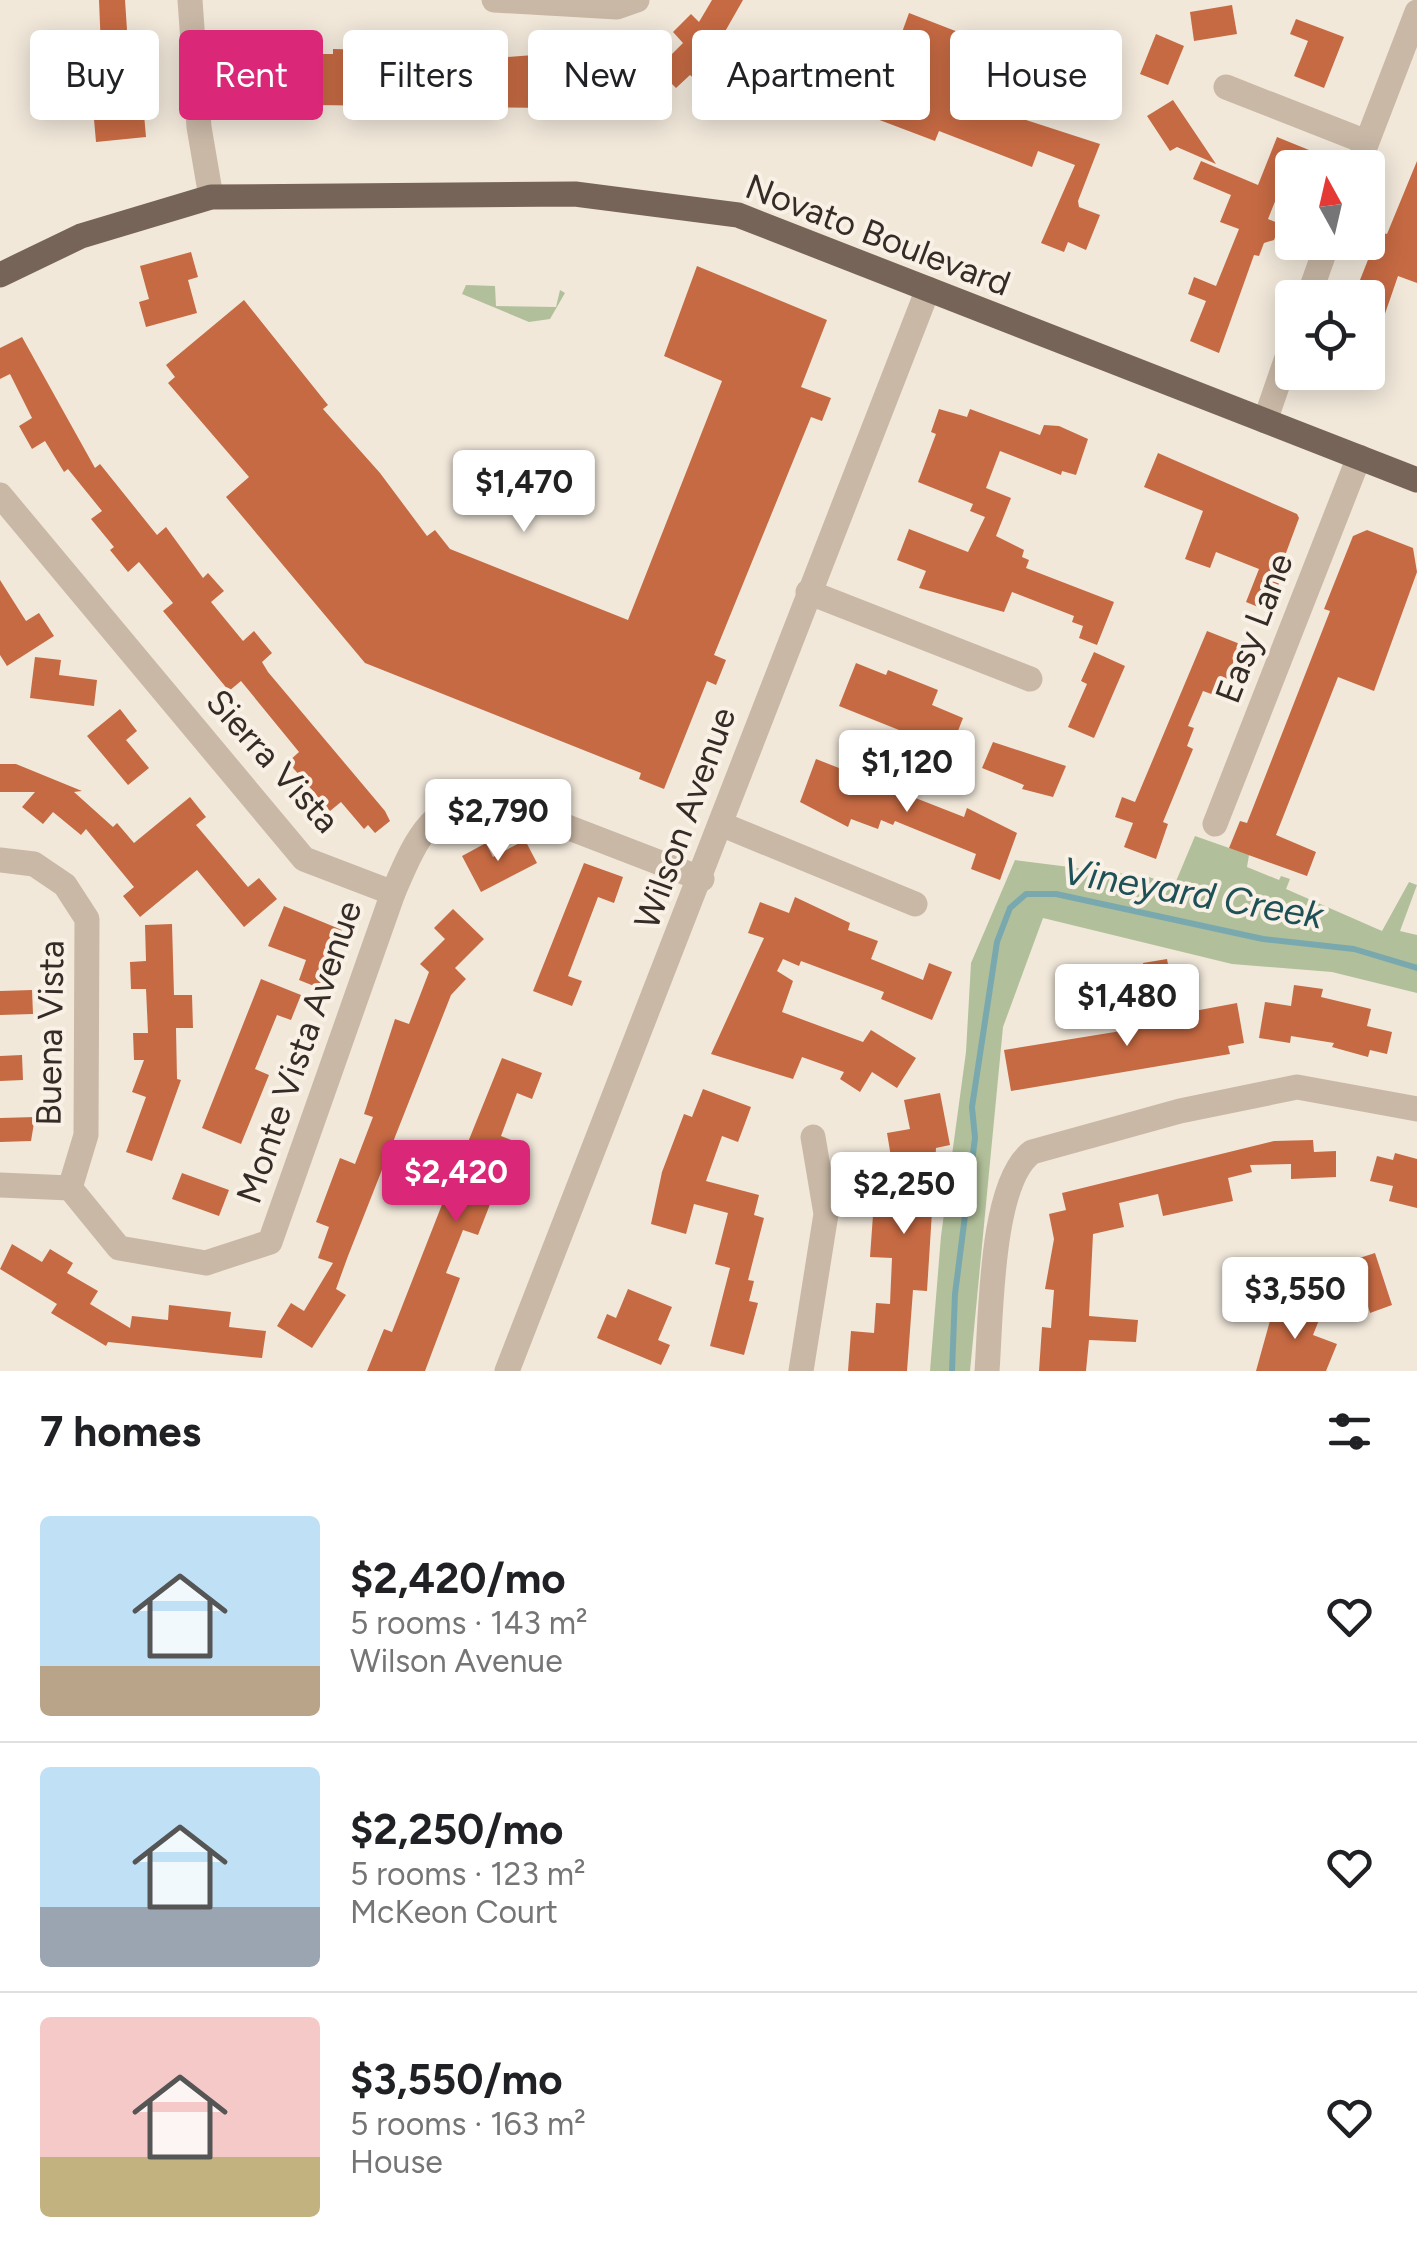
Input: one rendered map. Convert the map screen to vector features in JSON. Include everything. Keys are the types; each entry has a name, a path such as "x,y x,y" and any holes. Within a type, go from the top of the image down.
{"main road":[{"name":"Novato Boulevard","path":"0,275 81,236 211,198 575,194 738,215 1417,480"}],"street":[{"path":"190,0 198,127 211,198"},
{"path":"494,0 617,7 637,0"},
{"path":"1363,150 1417,12"},
{"path":"1226,88 1366,142"},
{"name":"Wilson Avenue","path":"506,1371 702,879 808,592 928,289"},
{"path":"1265,422 1276,390"},
{"name":"Easy Lane","path":"1215,824 1359,458"},
{"name":"Sierra Vista","path":"0,495 304,858 393,893"},
{"path":"808,592 1030,679"},
{"path":"393,893 418,837 439,815 474,798 497,800 702,879"},
{"path":"723,825 915,904"},
{"name":"Buena Vista","path":"0,860 34,864 65,885 87,919 86,1135 70,1188"},
{"name":"Monte Vista Avenue","path":"70,1188 119,1248 206,1263 270,1242 393,893"},
{"path":"987,1371 1006,1190 1020,1161 1032,1152 1180,1112 1297,1088 1417,1109"},
{"path":"801,1371 826,1214 813,1137"},
{"path":"0,1185 70,1188"}],"green space":[{"path":"466,285 495,286 496,306 556,307 560,290 565,293 550,319 529,322 462,294"},
{"path":"1195,836 1249,855 1247,867 1279,880 1281,876 1290,879 1286,889 1382,931 1409,882 1417,885 1400,931 1417,935 1417,993 1332,972 1232,964 1043,918 1003,1027 970,1371 930,1371 941,1236 966,1052 971,963 1015,860 1149,877 1174,886"}],"building":[{"path":"99,0 125,0 127,30 100,30"},
{"path":"712,0 743,0 726,30 692,30 692,77 676,88 672,84 672,54 683,43 673,32 691,14 699,22"},
{"path":"1232,5 1237,34 1194,41 1190,12"},
{"path":"909,13 953,30 950,120 1026,120 1100,144 1078,201 1079,207 1100,215 1086,250 1068,242 1064,252 1041,243 1075,165 1038,151 1032,167 939,131 935,141 880,120 930,120 930,30 903,30"},
{"path":"1296,19 1344,37 1324,88 1294,76 1308,41 1290,34"},
{"path":"1156,34 1184,46 1168,85 1140,74"},
{"path":"333,49 343,49 343,105 323,105 323,54 333,54"},
{"path":"528,55 528,108 508,108 508,57"},
{"path":"1173,100 1216,164 1177,147 1170,151 1147,116"},
{"path":"94,120 144,120 146,137 96,142"},
{"path":"1277,137 1309,150 1275,150 1275,202 1268,219 1275,222 1275,237 1264,243 1259,256 1254,255 1219,353 1190,341 1206,301 1188,294 1194,277 1216,286 1239,229 1220,222 1231,195 1193,179 1201,161 1258,185"},
{"path":"1417,161 1417,283 1398,276 1385,314 1385,280 1360,280 1368,260 1385,260 1387,234"},
{"path":"191,252 198,277 188,280 197,313 146,327 139,302 149,299 140,266"},
{"path":"697,266 827,320 801,387 831,398 822,421 811,417 714,655 726,660 716,685 707,681 664,789 639,779 641,773 365,663 226,497 249,477 168,383 175,377 166,365 244,300 328,405 323,409 380,473 427,536 435,530 450,549 628,620 722,381 664,356"},
{"path":"22,337 95,468 100,464 157,535 166,527 203,578 208,573 224,591 211,602 243,641 254,631 272,653 262,662 268,672 385,811 390,821 375,833 368,825 364,829 341,802 330,811 288,762 299,752 241,681 229,691 163,611 173,603 139,562 128,572 110,550 114,547 91,519 102,511 68,469 64,472 45,441 32,449 19,426 32,418 10,374 0,379 0,348"},
{"path":"939,409 967,417 970,409 1040,435 1044,425 1059,426 1088,439 1076,475 1062,471 1061,475 1000,451 986,488 1011,498 996,536 1024,550 1022,557 1029,560 1026,568 1114,602 1097,645 1079,638 1083,626 1072,622 1074,616 1012,592 1004,612 919,588 926,571 897,560 909,529 968,552 985,517 970,511 973,504 918,482 936,434 931,432"},
{"path":"1158,453 1297,514 1299,518 1280,569 1284,571 1268,611 1246,602 1259,569 1216,552 1210,568 1185,559 1203,511 1144,487"},
{"path":"1367,530 1413,548 1417,572 1374,691 1338,677 1276,835 1316,852 1307,876 1229,848 1240,821 1247,823 1330,611 1324,609 1353,536"},
{"path":"0,580 26,621 39,613 54,636 7,666 0,655"},
{"path":"1207,631 1240,644 1227,679 1221,677 1214,695 1203,691 1188,726 1194,728 1187,746 1193,749 1163,822 1168,824 1156,859 1124,847 1133,823 1115,817 1122,797 1135,802"},
{"path":"1094,652 1125,666 1094,738 1068,727 1087,684 1081,681"},
{"path":"35,657 61,660 59,675 97,680 94,706 30,698"},
{"path":"856,663 886,675 888,670 938,690 932,705 963,718 951,749 916,736 912,746 895,739 899,730 839,706"},
{"path":"120,709 137,731 126,740 149,768 128,785 87,736"},
{"path":"993,742 1066,766 1053,797 1022,789 1024,785 982,768"},
{"path":"816,759 964,817 967,808 1017,833 1000,880 971,869 976,854 895,821 893,825 881,820 878,829 851,819 848,827 800,802"},
{"path":"0,764 16,764 82,791 74,792 113,827 117,823 134,843 190,797 206,817 196,825 248,887 259,878 277,899 244,927 197,870 140,917 123,896 134,887 86,829 81,835 53,812 43,824 22,807 35,792 0,792"},
{"path":"525,840 537,863 481,892 462,856 486,843 493,857"},
{"path":"584,863 623,877 614,903 598,897 568,976 582,981 572,1006 533,991"},
{"path":"795,897 850,923 848,930 878,941 871,959 923,980 929,963 952,972 932,1020 881,999 884,992 801,961 799,966 783,959 777,971 793,981 782,1012 863,1042 871,1030 916,1058 897,1088 872,1072 860,1092 840,1079 844,1072 802,1057 793,1079 711,1054 764,938 748,933 760,902 789,913"},
{"path":"284,906 342,930 319,988 299,980 306,960 268,946"},
{"path":"453,909 484,939 455,968 466,979 451,995 348,1256 336,1289 346,1295 312,1348 277,1326 291,1303 304,1311 333,1263 318,1258 329,1227 316,1222 340,1158 355,1164 373,1117 364,1114 395,1019 409,1024 429,972 420,964 445,939 434,928"},
{"path":"172,924 174,995 192,995 193,1028 176,1028 177,1079 181,1080 152,1161 126,1152 146,1097 132,1092 144,1060 134,1060 133,1033 148,1033 146,989 131,989 130,962 146,961 145,925"},
{"path":"1167,959 1171,981 1147,985 1143,963"},
{"path":"261,979 301,995 291,1020 277,1015 255,1069 269,1075 241,1144 202,1128"},
{"path":"1294,985 1323,989 1321,997 1371,1009 1367,1026 1392,1032 1387,1054 1370,1050 1368,1057 1332,1047 1334,1043 1291,1036 1290,1043 1259,1038 1265,1002 1291,1006"},
{"path":"32,990 33,1014 0,1015 0,991"},
{"path":"1237,1003 1244,1043 1228,1046 1230,1054 1011,1091 1004,1050 1152,1026 1151,1021 1162,1017"},
{"path":"22,1055 23,1080 0,1081 0,1056"},
{"path":"502,1058 542,1073 532,1099 517,1093 501,1136 519,1143 510,1168 505,1166 478,1235 463,1230 446,1273 460,1278 425,1371 367,1371 384,1329 392,1332 454,1174 450,1172 460,1145 466,1147"},
{"path":"703,1089 751,1107 738,1142 722,1136 706,1181 759,1195 754,1215 764,1218 748,1280 754,1281 749,1301 758,1303 744,1355 710,1346 730,1268 715,1264 728,1213 694,1204 686,1234 651,1224 662,1172 684,1114 692,1117"},
{"path":"940,1093 950,1145 936,1148 927,1291 913,1290 907,1371 848,1371 851,1331 874,1333 876,1303 890,1304 892,1258 870,1257 874,1201 897,1202 900,1155 891,1157 887,1133 910,1129 904,1100"},
{"path":"35,1117 31,1141 0,1142 0,1118"},
{"path":"1313,1140 1314,1152 1336,1151 1336,1177 1291,1179 1291,1164 1250,1165 1252,1172 1228,1178 1233,1201 1163,1216 1158,1194 1119,1203 1124,1227 1093,1234 1089,1316 1138,1320 1136,1342 1089,1340 1086,1371 1039,1371 1042,1327 1051,1328 1054,1290 1045,1289 1054,1239 1049,1214 1066,1210 1062,1193 1274,1141"},
{"path":"1395,1153 1417,1159 1417,1208 1389,1201 1393,1186 1370,1181 1377,1156 1393,1160"},
{"path":"182,1173 229,1190 219,1216 172,1199"},
{"path":"12,1244 42,1262 50,1249 73,1263 67,1273 98,1291 90,1304 130,1328 132,1316 168,1320 169,1305 231,1312 229,1327 266,1331 262,1358 108,1342 106,1346 51,1313 57,1304 0,1269"},
{"path":"1375,1253 1392,1305 1370,1313 1363,1290 1341,1297 1350,1261"},
{"path":"628,1289 672,1307 658,1340 670,1345 661,1365 597,1338 607,1314 616,1318"},
{"path":"1293,1298 1323,1310 1313,1335 1337,1344 1326,1371 1256,1371 1273,1310 1287,1315"}],"waterway":[{"name":"Vineyard Creek","path":"952,1371 955,1294 975,1138 972,1107 997,942 1010,908 1026,894 1056,894 1263,939 1354,949 1417,968"}]}
